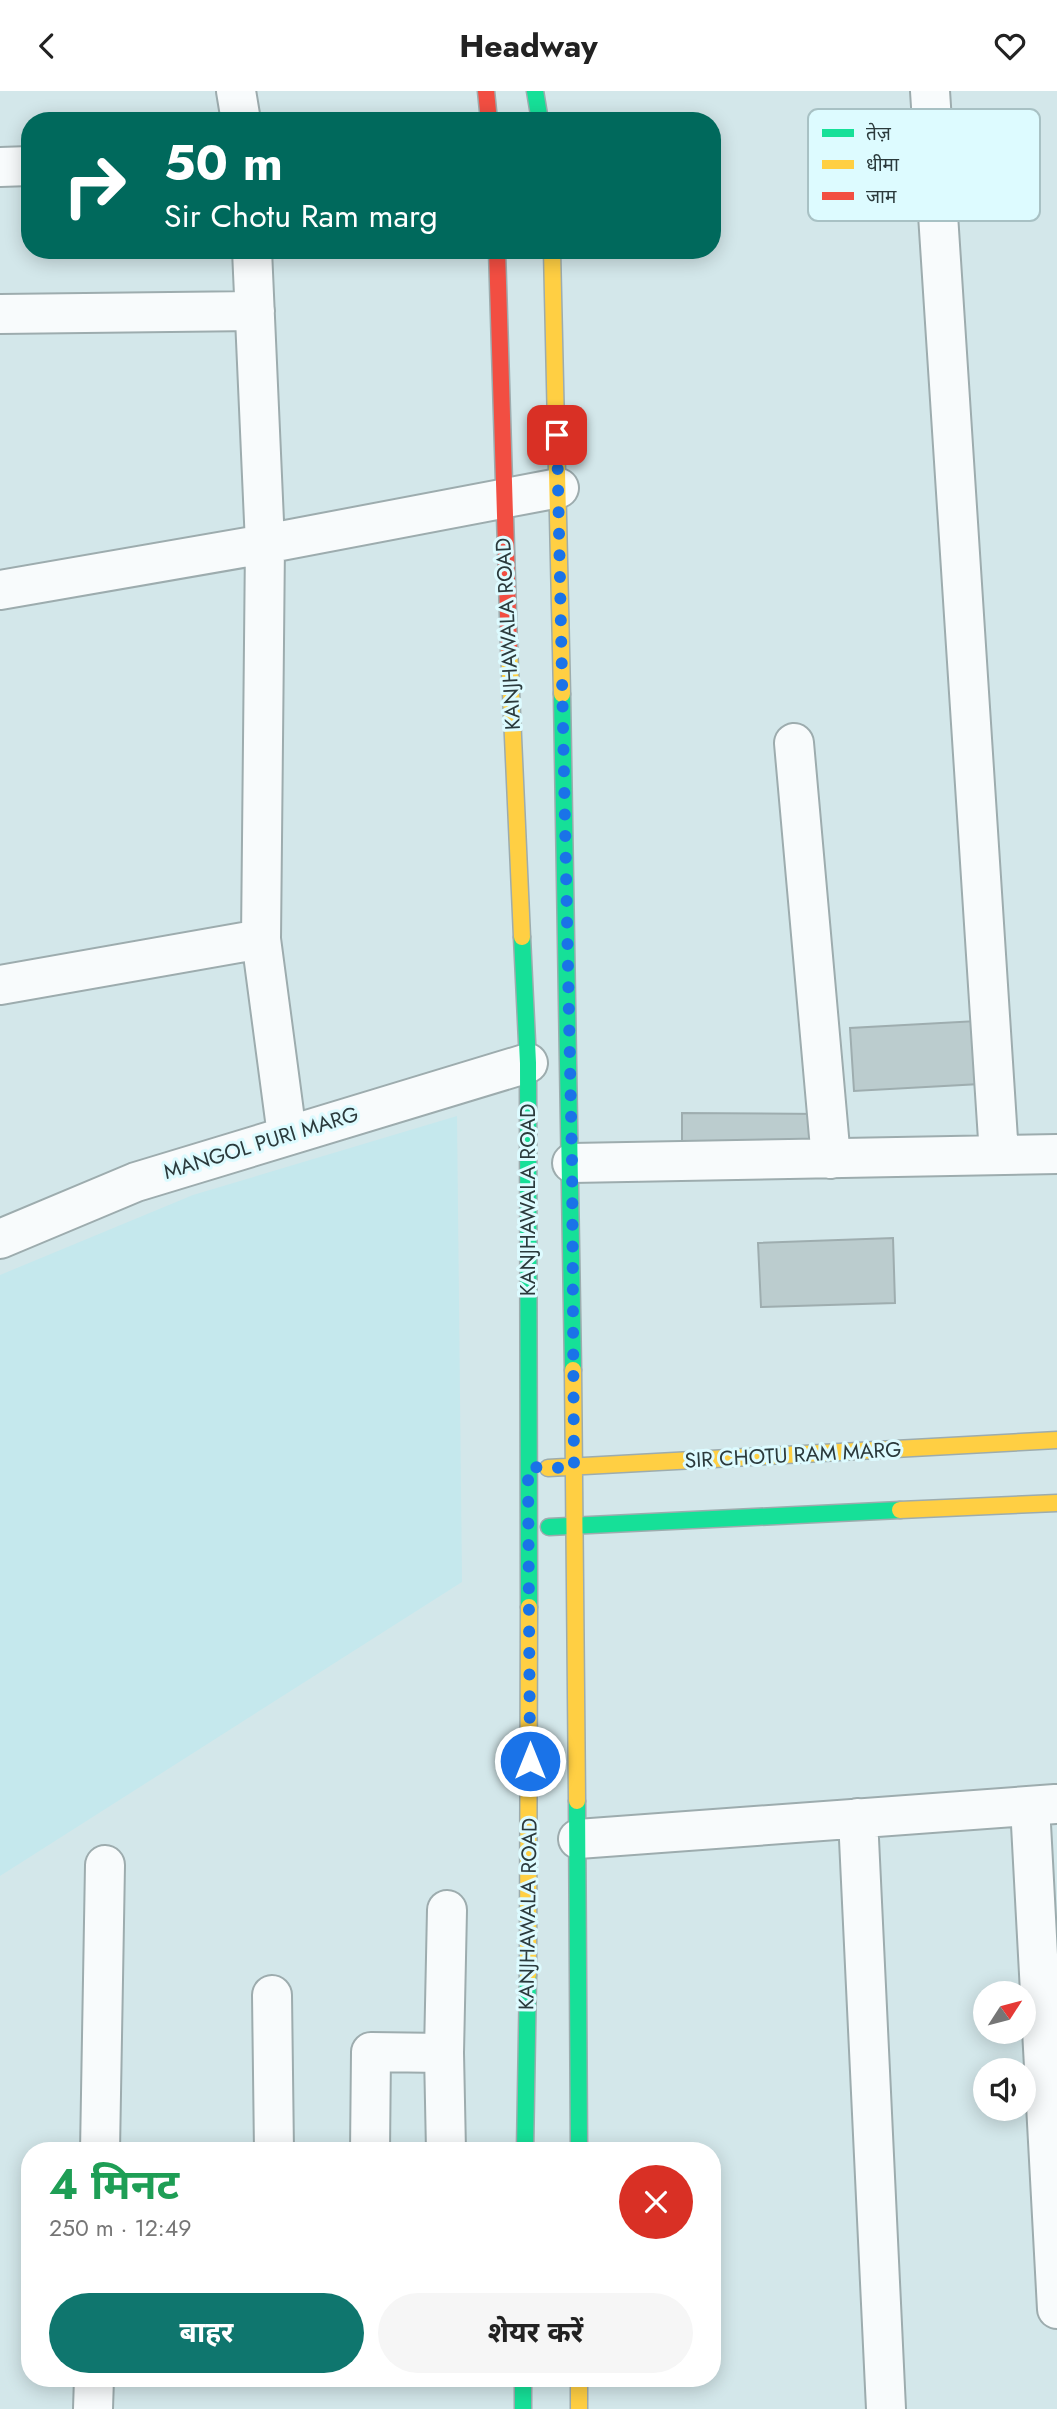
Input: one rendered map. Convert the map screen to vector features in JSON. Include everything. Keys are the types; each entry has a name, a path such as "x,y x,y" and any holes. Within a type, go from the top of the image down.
{"main road":[{"path":"486,91 488,112"},
{"path":"535,91 538,112"},
{"name":"KANJHAWALA ROAD","path":"497,259 502,498 528,1063 530,1814 525,2142"},
{"name":"KANJHAWALA ROAD","path":"552,259 572,1163 579,2142"},
{"name":"SIR CHOTU RAM MARG","path":"528,1467 574,1468 1057,1440"},
{"path":"528,1526 574,1528 1057,1503"},
{"path":"523,2387 523,2409"},
{"path":"579,2387 579,2409"}],"street":[{"path":"236,91 240,112"},
{"path":"930,91 931,109"},
{"path":"0,167 21,166"},
{"path":"938,221 999,1156"},
{"path":"252,259 265,544 261,939 287,1135"},
{"path":"0,314 254,311"},
{"path":"0,590 265,544 559,488"},
{"path":"794,743 831,1159"},
{"path":"0,985 261,939"},
{"name":"MANGOL PURI MARG","path":"0,1239 136,1182 528,1063"},
{"path":"572,1163 1057,1154"},
{"path":"578,1839 1044,1805 1057,2309"},
{"path":"858,1818 886,2409"},
{"path":"100,2142 105,1865"},
{"path":"446,2142 444,2053 447,1910"},
{"path":"272,1995 274,2142"},
{"path":"370,2142 371,2052 444,2053"},
{"path":"93,2409 94,2387"}],"shaded area":[{"path":"457,1116 462,1582 0,1876 0,1275 193,1195"}],"building":[{"path":"977,1021 980,1084 854,1091 850,1028"},
{"path":"682,1113 822,1114 822,1154 682,1154"},
{"path":"893,1238 895,1303 761,1307 758,1243"}],"traffic: fast":[{"path":"535,91 538,112"},
{"path":"562,694 573,1370"},
{"path":"522,937 528,1063 529,1607"},
{"path":"549,1527 900,1510"},
{"path":"577,1801 579,2142"},
{"path":"525,2142 528,1975"},
{"path":"523,2387 523,2409"}],"traffic: slow":[{"path":"552,259 562,694"},
{"path":"509,648 522,937"},
{"path":"573,1370 577,1801"},
{"path":"548,1468 1057,1440"},
{"path":"900,1510 1057,1503"},
{"path":"528,1975 529,1607"},
{"path":"579,2387 579,2409"}],"traffic: jam":[{"path":"486,91 488,112"},
{"path":"497,259 509,648"}],"route":[{"path":"530,1761 528,1467 574,1468 572,1163 557,435"}]}
